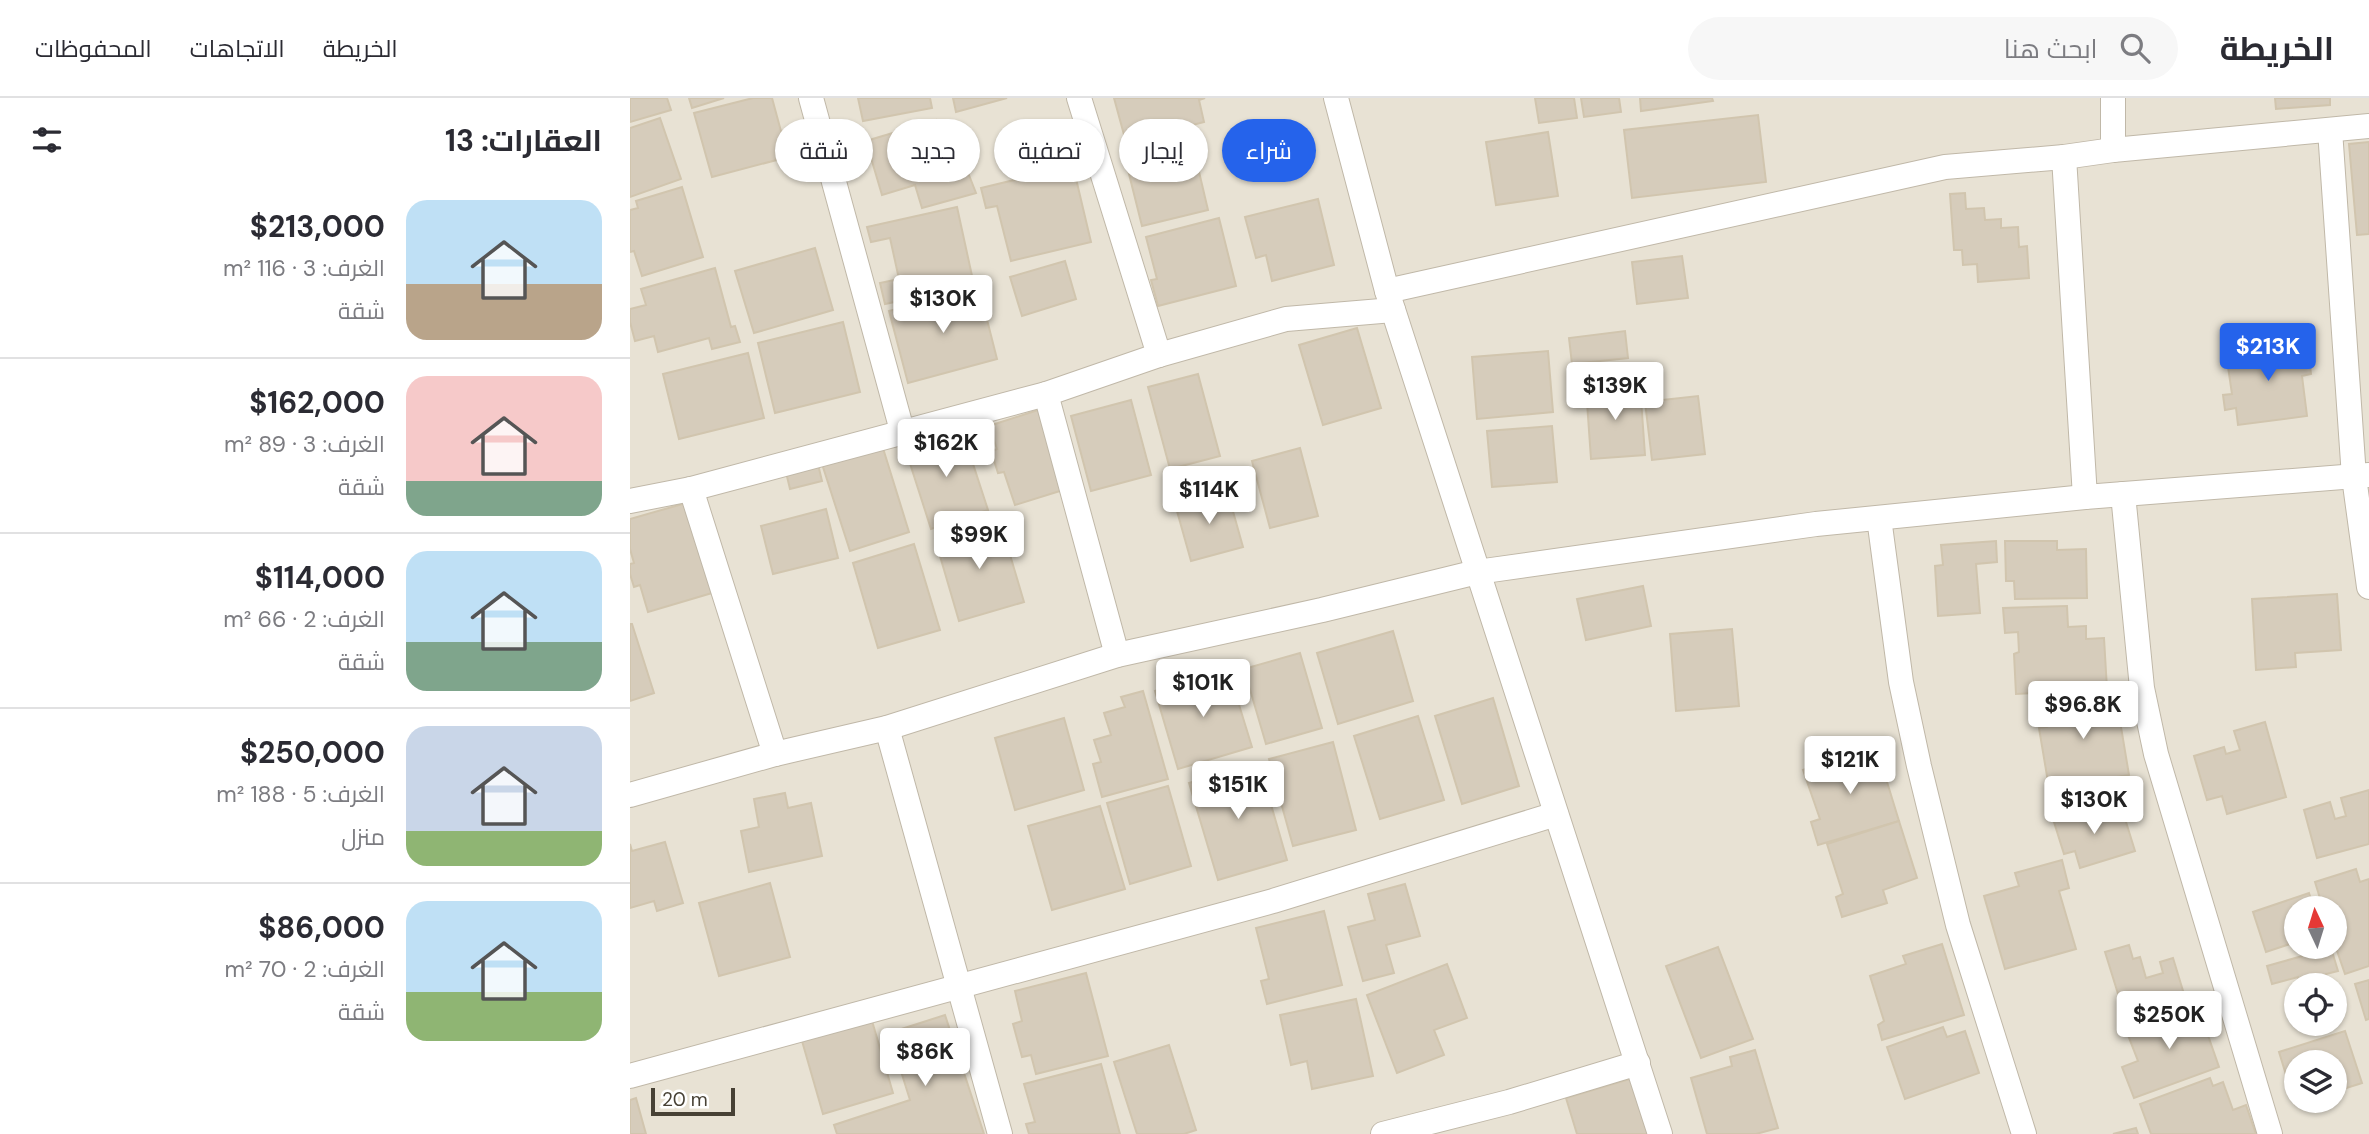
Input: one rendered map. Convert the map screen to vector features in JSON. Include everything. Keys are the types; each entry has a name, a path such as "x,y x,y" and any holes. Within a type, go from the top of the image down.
{"street":[{"path":"811,98 903,434"},
{"path":"1079,98 1159,355"},
{"path":"1336,98 1390,301 1660,1134"},
{"path":"2113,98 2113,150"},
{"path":"631,498 691,489 903,434 1046,394 1159,355 1286,319 1390,301 1945,167 2369,126"},
{"path":"2330,130 2369,587"},
{"path":"2064,157 2085,497"},
{"path":"1046,394 1117,655"},
{"path":"630,795 775,754 887,728 1117,655 1322,610 1477,572 1879,518 2085,497 2361,476"},
{"path":"691,489 775,754"},
{"path":"2123,494 2142,688 2156,754 2270,1134"},
{"path":"1879,518 1901,682 1919,766 1958,925 2024,1134"},
{"path":"887,728 1000,1134"},
{"path":"630,1076 1273,901 1556,814"},
{"path":"1383,1134 1509,1102 1638,1063"}],"shaded area":[{"path":"630,98 2369,98 2369,1134 630,1134"}],"building":[{"path":"630,98 667,98 671,110 630,122"},
{"path":"689,98 724,98 692,108"},
{"path":"753,98 772,98 778,119 775,119 775,160 712,177 694,113"},
{"path":"858,98 930,98 932,108 863,119"},
{"path":"953,98 1007,98 956,112"},
{"path":"1114,98 1205,98 1199,100 1203,119 1120,119"},
{"path":"1535,98 1574,98 1577,118 1539,123"},
{"path":"1581,98 1619,98 1621,112 1584,117"},
{"path":"1640,98 1712,98 1713,101 1641,111"},
{"path":"2275,98 2330,98 2330,105 2276,109"},
{"path":"1758,115 1766,182 1632,198 1624,130"},
{"path":"660,118 681,179 630,197 630,128"},
{"path":"1548,132 1558,196 1496,205 1486,142"},
{"path":"887,135 887,182 972,182 976,193 922,208 915,185 882,195 873,165 873,139"},
{"path":"2369,142 2369,234 2357,235 2349,144"},
{"path":"1006,182 1077,182 1091,242 1011,261 997,206 986,208 981,188"},
{"path":"1131,182 1201,182 1208,210 1142,226"},
{"path":"682,187 703,257 642,276 634,251 630,252 630,210 638,208 636,201"},
{"path":"1965,193 1966,209 1984,208 1985,220 2001,219 2001,228 2018,227 2019,247 2027,246 2029,278 1978,282 1977,264 1963,265 1962,250 1954,250 1950,194"},
{"path":"1318,199 1334,265 1272,281 1266,255 1256,258 1245,217"},
{"path":"957,207 974,285 885,304 880,283 899,279 890,238 871,242 867,227"},
{"path":"1219,218 1236,286 1158,306 1151,280 1157,279 1146,237"},
{"path":"815,248 833,310 754,333 735,271"},
{"path":"1682,256 1688,298 1637,304 1632,262"},
{"path":"1065,261 1076,299 1022,316 1010,277"},
{"path":"715,268 731,327 735,326 740,342 712,349 709,338 658,352 654,336 635,341 630,309 646,305 641,289"},
{"path":"979,288 997,359 908,383 889,311"},
{"path":"843,322 860,392 775,413 758,343"},
{"path":"1357,328 1381,408 1323,425 1299,345"},
{"path":"1625,331 1628,358 1572,364 1569,338"},
{"path":"2307,342 2311,374 2302,376 2307,416 2238,425 2236,408 2225,410 2223,395 2232,394 2226,353"},
{"path":"1548,351 1553,412 1477,419 1472,357"},
{"path":"748,353 764,418 679,439 663,374"},
{"path":"1198,374 1220,456 1170,469 1148,387"},
{"path":"1640,385 1645,455 1591,459 1586,388"},
{"path":"1698,396 1705,454 1652,460 1645,402"},
{"path":"1131,400 1151,475 1091,491 1071,416"},
{"path":"1038,410 1063,490 1015,505 1004,472 998,473 991,451 997,449 989,426"},
{"path":"1552,426 1557,482 1492,487 1487,431"},
{"path":"962,430 988,510 931,529 905,448"},
{"path":"882,445 909,532 850,551 822,464"},
{"path":"1300,448 1318,516 1270,528 1252,461"},
{"path":"817,460 822,481 790,489 785,468"},
{"path":"1227,490 1243,547 1191,561 1175,504"},
{"path":"686,503 712,593 648,612 640,585 634,587 630,574 630,564 634,563 630,549 630,519"},
{"path":"826,509 838,558 773,574 761,526"},
{"path":"1000,521 1024,602 959,621 935,539"},
{"path":"1996,541 1997,562 1976,564 1980,613 1938,616 1935,566 1943,565 1941,545"},
{"path":"2005,541 2057,541 2057,550 2086,549 2087,598 2015,599 2014,581 2006,581"},
{"path":"914,544 940,630 878,648 853,563"},
{"path":"1643,586 1651,626 1586,640 1577,599"},
{"path":"2337,594 2341,650 2295,653 2296,667 2256,670 2252,599"},
{"path":"2067,606 2068,627 2086,626 2086,639 2104,638 2107,689 2016,694 2014,654 2019,652 2018,632 2005,633 2003,608"},
{"path":"630,624 654,693 630,701"},
{"path":"1732,629 1739,706 1676,711 1670,634"},
{"path":"1393,631 1413,701 1338,724 1317,653"},
{"path":"1300,653 1322,728 1266,744 1244,669"},
{"path":"1228,669 1252,747 1178,769 1155,691"},
{"path":"1143,691 1168,779 1102,797 1093,764 1101,762 1094,740 1111,735 1104,713 1125,707 1121,697"},
{"path":"2115,691 2129,775 2049,788 2039,728 2047,727 2043,702 2065,698 2067,706 2086,702 2084,697"},
{"path":"1493,698 1519,786 1462,804 1435,716"},
{"path":"1418,716 1444,800 1380,819 1354,736"},
{"path":"1064,718 1084,790 1015,810 995,738"},
{"path":"2265,722 2286,797 2227,814 2222,796 2207,800 2194,756 2224,747 2226,754 2240,750 2234,731"},
{"path":"1333,742 1356,830 1293,846 1269,759"},
{"path":"1876,746 1899,821 1818,845 1811,822 1820,819 1803,770"},
{"path":"1259,763 1287,860 1218,880 1189,783"},
{"path":"1168,786 1191,866 1130,884 1107,803"},
{"path":"2369,790 2369,844 2317,858 2304,810 2330,802 2335,819 2346,816 2341,798"},
{"path":"785,793 788,808 811,803 822,856 749,872 741,831 759,827 754,799"},
{"path":"1100,806 1125,889 1052,910 1028,826"},
{"path":"2093,806 2097,816 2122,809 2135,851 2080,868 2075,851 2064,854 2053,819"},
{"path":"1899,821 1917,878 1883,890 1887,903 1842,917 1836,897 1843,894 1827,844"},
{"path":"665,842 683,903 657,911 654,901 630,908 630,844 632,851"},
{"path":"2062,860 2069,888 2059,891 2076,949 2005,969 1984,896 2019,886 2015,873"},
{"path":"2356,869 2360,882 2369,879 2369,966 2345,973 2340,959 2347,959 2347,896 2319,896 2315,882"},
{"path":"770,883 790,957 719,976 699,903"},
{"path":"1405,884 1420,936 1386,945 1394,973 1363,981 1348,927 1375,920 1368,894"},
{"path":"2284,901 2284,946 2266,952 2253,912"},
{"path":"1324,911 1342,985 1267,1004 1261,981 1269,979 1256,928"},
{"path":"1942,944 1964,1015 1882,1040 1878,1025 1884,1021 1870,976 1906,964 1903,956"},
{"path":"2129,945 2133,959 2140,957 2146,978 2163,973 2160,962 2173,958 2184,994 2124,1013 2105,952"},
{"path":"1718,947 1753,1039 1701,1058 1666,966"},
{"path":"2292,959 2334,959 2338,971 2284,973 2284,981 2272,984 2267,966"},
{"path":"1447,964 1467,1018 1434,1030 1444,1055 1397,1073 1367,995"},
{"path":"1086,973 1108,1056 1036,1074 1031,1055 1022,1057 1013,1024 1022,1021 1015,991"},
{"path":"2369,980 2369,1019 2366,1020 2355,984"},
{"path":"1356,999 1373,1076 1312,1089 1307,1061 1291,1065 1280,1015"},
{"path":"2197,1004 2219,1067 2134,1098 2122,1067 2138,1061 2126,1030"},
{"path":"870,1014 893,1093 823,1114 800,1034"},
{"path":"945,1015 984,1134 837,1134 834,1125 910,1100 889,1033"},
{"path":"1943,1027 1947,1037 1965,1031 1979,1073 1905,1099 1887,1047"},
{"path":"2329,1036 2347,1036 2362,1083 2347,1088 2347,1050 2285,1050"},
{"path":"1169,1045 1196,1130 1184,1134 1137,1134 1114,1062"},
{"path":"1755,1050 1778,1128 1756,1134 1707,1134 1691,1078 1732,1066 1730,1057"},
{"path":"2284,1050 2284,1068 2279,1052"},
{"path":"1101,1064 1120,1134 1029,1134 1026,1124 1035,1122 1024,1084"},
{"path":"1633,1078 1650,1134 1577,1134 1566,1098"},
{"path":"2210,1078 2213,1086 2223,1082 2233,1110 2246,1105 2256,1134 2151,1134 2140,1104"},
{"path":"636,1098 646,1134 630,1134 630,1100"},
{"path":"2136,1128 2138,1134 2113,1134"}]}
